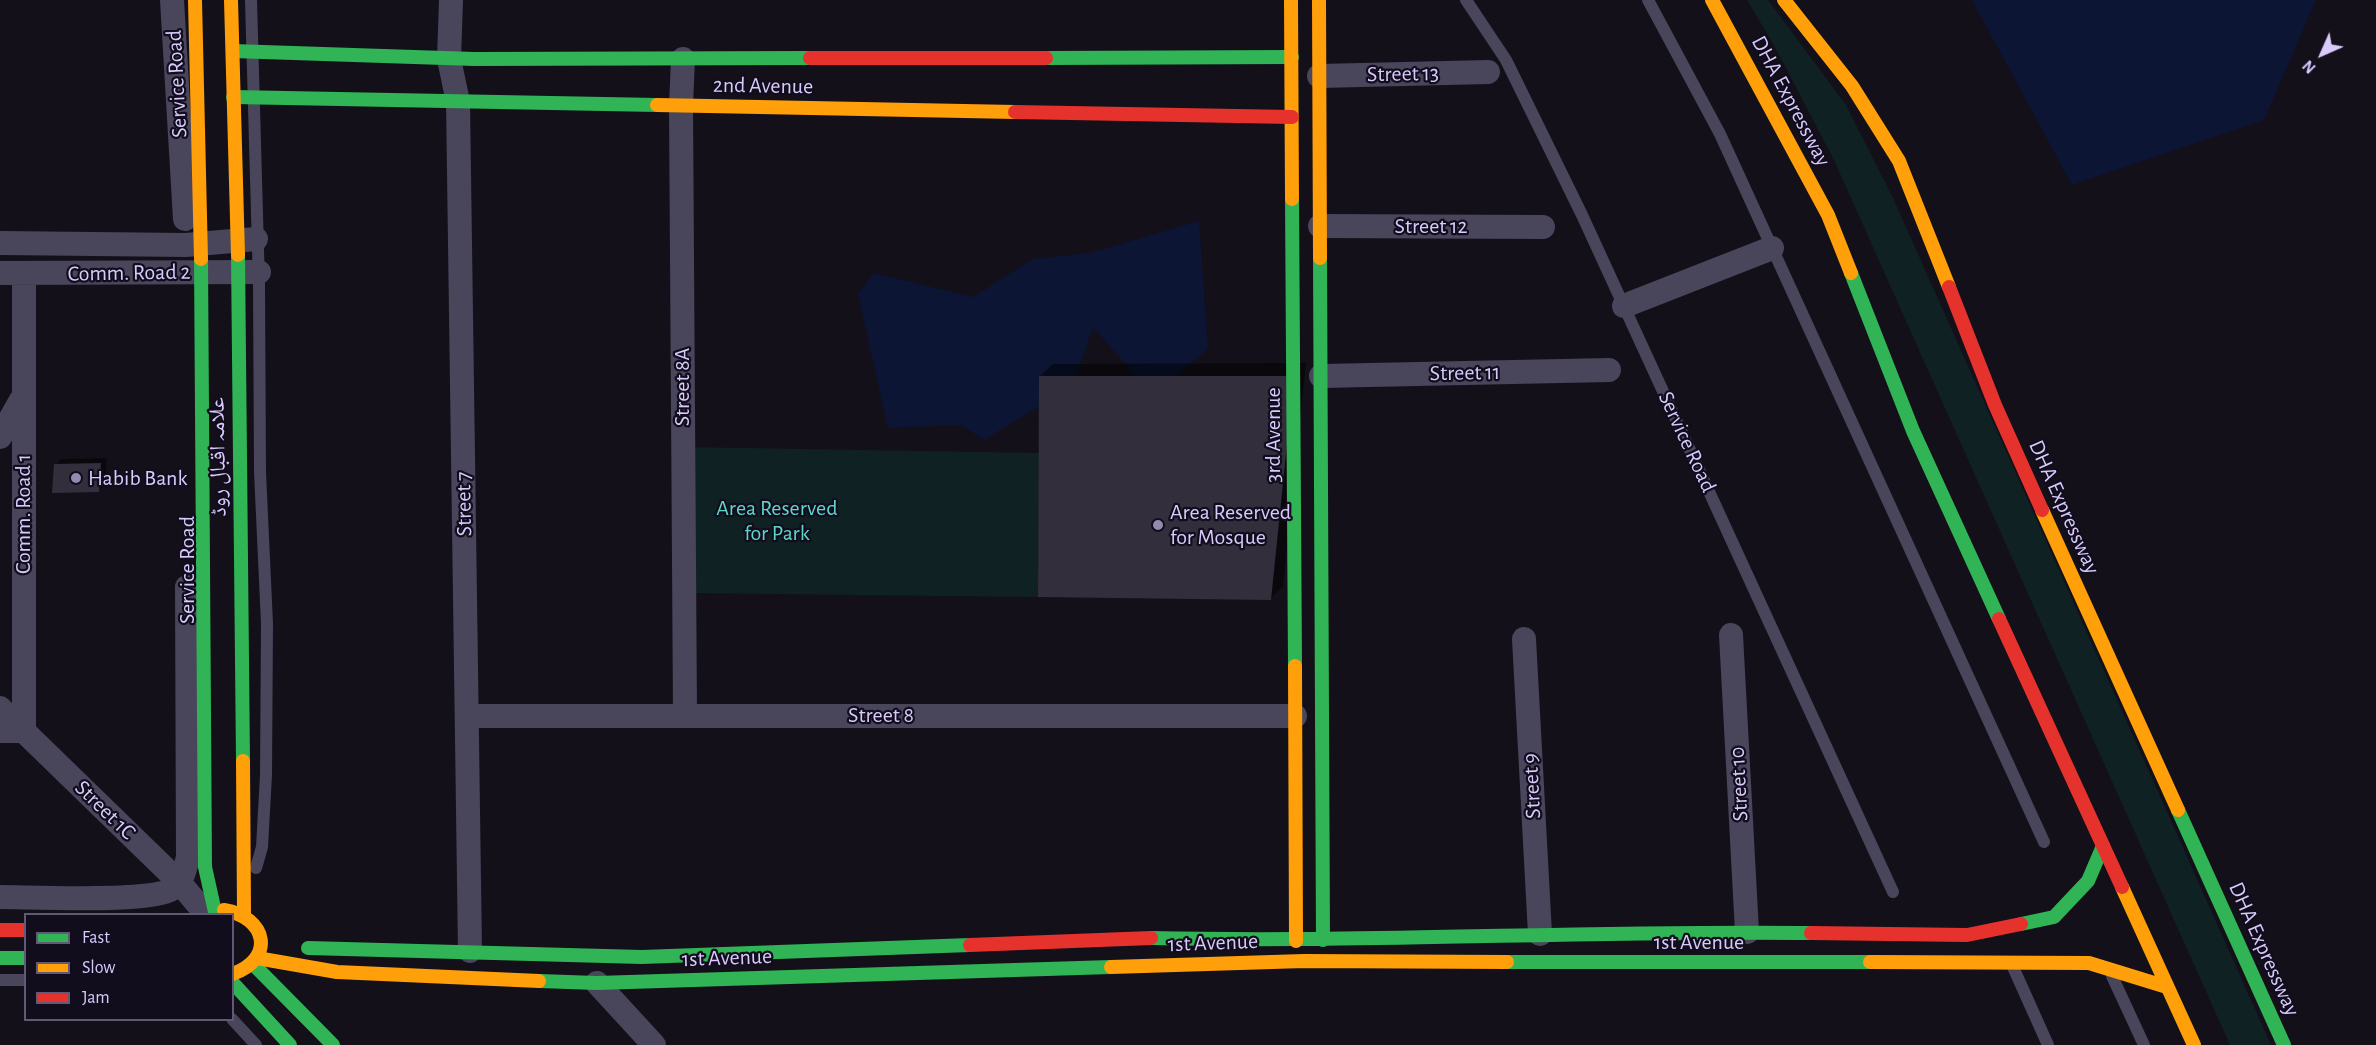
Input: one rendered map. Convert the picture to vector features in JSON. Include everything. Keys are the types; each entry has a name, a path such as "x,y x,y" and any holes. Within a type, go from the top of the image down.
{"main road":[{"path":"194,244 195,0"},
{"name":"علامہ اقبال روڈ","path":"231,0 233,96 248,272 244,913"},
{"name":"3rd Avenue","path":"1291,0 1296,941"},
{"path":"1319,0 1323,940"},
{"name":"DHA Expressway","path":"1712,0 1828,215 1913,431 2194,1045"},
{"name":"DHA Expressway","path":"1784,0 1852,86 1899,161 1995,405 2284,1045"},
{"name":"2nd Avenue","path":"233,51 449,59 1292,57"},
{"name":"2nd Avenue","path":"233,96 1292,117"},
{"path":"193,273 204,867 211,913"},
{"path":"292,946 323,950 470,951 642,957 1147,938 1296,941 1539,934 1747,932 1967,935 2054,917 2088,881 2103,846"},
{"path":"214,913 224,909 244,913 260,931 266,943 255,961 234,973"},
{"path":"0,930 24,930"},
{"path":"0,958 24,958"},
{"path":"255,961 333,1045"},
{"name":"1st Avenue","path":"255,961 337,972 597,983 1304,961 2089,963 2109,971 2168,987"},
{"path":"234,984 290,1045"}],"street":[{"name":"Service Road","path":"172,0 194,244 188,857 179,882"},
{"name":"Street 7","path":"451,0 449,59 458,102 470,951"},
{"name":"Street 8A","path":"683,59 681,106 685,714"},
{"name":"Street 13","path":"1319,76 1488,72"},
{"name":"Street 12","path":"1320,226 1543,226"},
{"name":"Comm. Road 2","path":"0,243 194,244 246,240"},
{"path":"1624,306 1772,248"},
{"name":"Comm. Road 2","path":"0,273 248,272"},
{"name":"Comm. Road 1","path":"24,274 22,398 24,731"},
{"name":"Street 11","path":"1321,376 1609,370"},
{"path":"0,437 22,398"},
{"name":"Street 10","path":"1731,635 1747,932"},
{"name":"Street 9","path":"1524,639 1539,934"},
{"name":"Street 1C","path":"0,708 210,913"},
{"name":"Street 8","path":"467,716 685,714 1295,716"},
{"path":"0,731 24,731"},
{"path":"0,897 148,896 162,894 179,882"},
{"path":"597,983 654,1045"}],"lane":[{"path":"244,913 262,847 266,775 267,624 246,240 253,97 251,0"},
{"name":"Service Road","path":"1466,0 1506,60 1624,306 1893,892"},
{"path":"1648,0 1720,134 2044,842"},
{"path":"2011,963 2048,1045"},
{"path":"2109,971 2144,1045"},
{"path":"0,980 24,980"},
{"path":"233,1021 256,1045"}],"green space":[{"path":"1747,0 1768,0 1846,105 1893,198 2271,1045 2230,1045 1834,160 1775,47"},
{"name":"Area Reserved for Park","path":"683,447 1039,453 1038,597 684,593"}],"water":[{"path":"1972,0 2316,0 2264,120 2072,185"},
{"path":"1199,221 1208,349 1153,395 1093,327 1073,385 984,440 961,425 888,428 858,294 874,273 973,297 1033,259 1090,253"}],"building":[{"name":"Area Reserved for Mosque","path":"1039,376 1294,376 1271,600 1038,597"},
{"name":"Habib Bank","path":"101,463 99,492 52,493 54,464"}],"traffic: fast":[{"path":"233,51 474,59 810,58"},
{"path":"1046,58 1292,57"},
{"path":"233,97 657,105"},
{"path":"1292,199 1295,666"},
{"path":"238,255 243,761"},
{"path":"1320,258 1323,940"},
{"path":"201,259 205,867 215,912"},
{"path":"1851,273 1913,431 1999,619"},
{"path":"2178,810 2284,1045"},
{"path":"2021,924 2054,917 2088,881 2103,846"},
{"path":"1151,938 1316,939 1646,933 1811,933"},
{"path":"308,948 642,957 970,945"},
{"path":"0,958 24,958"},
{"path":"1507,962 1870,962"},
{"path":"253,964 333,1045"},
{"path":"539,981 597,983 1111,967"},
{"path":"234,984 290,1045"}],"traffic: slow":[{"path":"195,0 201,259"},
{"path":"231,0 238,255"},
{"path":"1291,0 1292,199"},
{"path":"1319,0 1320,258"},
{"path":"1712,0 1828,215 1851,273"},
{"path":"1784,0 1852,86 1899,161 1949,287"},
{"path":"657,105 1015,112"},
{"path":"2042,510 2178,810"},
{"path":"1295,666 1296,941"},
{"path":"243,761 244,913"},
{"path":"2122,887 2194,1045"},
{"path":"224,910 250,921 257,929 261,939 260,949 255,959 234,973"},
{"path":"257,958 337,972 539,981"},
{"path":"1111,967 1304,961 1507,962"},
{"path":"1870,962 2089,963 2167,987"}],"traffic: jam":[{"path":"810,58 1046,58"},
{"path":"1015,112 1292,117"},
{"path":"1949,287 1995,405 2042,510"},
{"path":"1999,619 2122,887"},
{"path":"1811,933 1967,935 2021,924"},
{"path":"0,930 24,930"},
{"path":"970,945 1151,938"}],"place":[{"name":"Habib Bank","path":"76,478"},
{"name":"Area Reserved for Mosque","path":"1158,525"}]}
